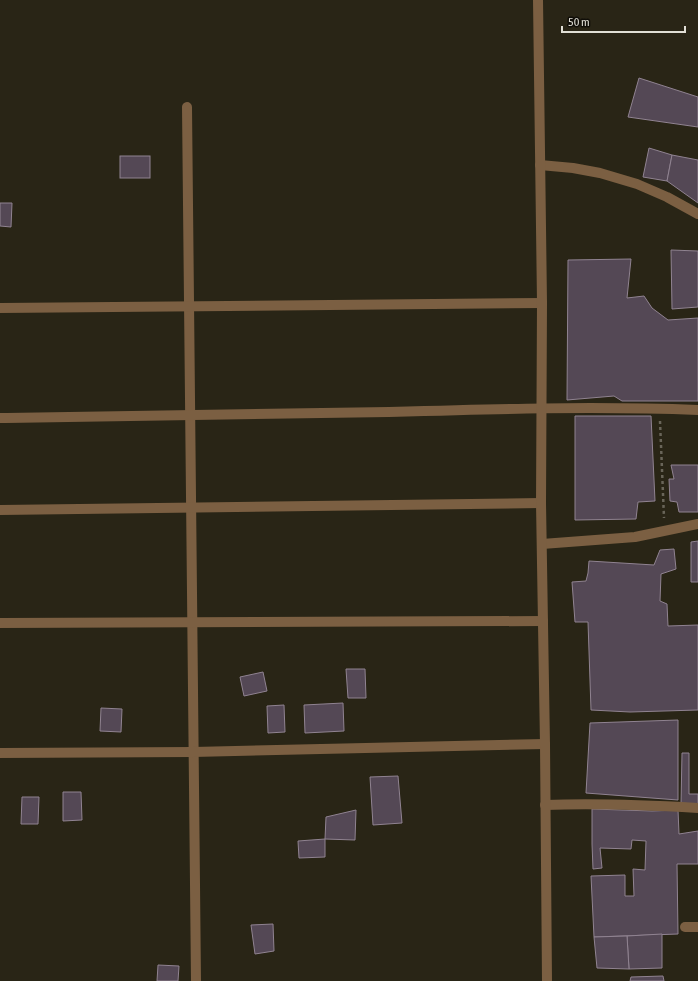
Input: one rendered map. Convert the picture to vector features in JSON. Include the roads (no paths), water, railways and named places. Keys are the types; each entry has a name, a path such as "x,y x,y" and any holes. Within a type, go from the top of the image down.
{"street":[{"path":"538,0 542,303 541,503 546,744 545,805 547,981"},
{"path":"187,107 196,981"},
{"path":"540,165 580,169 637,184 667,197 698,214"},
{"path":"0,308 542,303"},
{"path":"0,418 190,416 542,408 660,408 698,410"},
{"path":"0,510 541,503"},
{"path":"542,544 636,536 698,524"},
{"path":"0,623 543,621"},
{"path":"0,752 193,752 546,744"},
{"path":"545,805 631,804 698,808"},
{"path":"685,927 698,927"}]}
